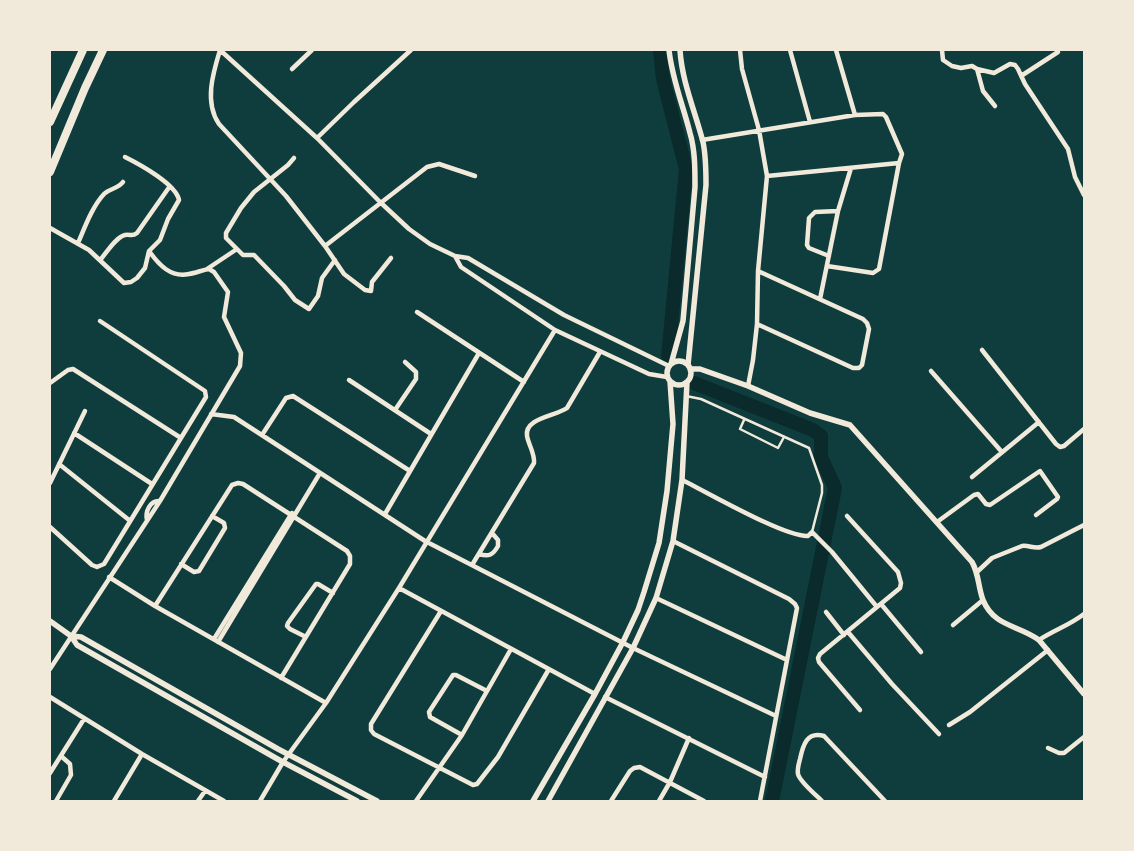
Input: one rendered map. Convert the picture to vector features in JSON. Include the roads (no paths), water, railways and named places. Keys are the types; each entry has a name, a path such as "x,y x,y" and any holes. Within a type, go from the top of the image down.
{"main road":[{"path":"50,122 82,50"},
{"path":"50,172 103,50"}],"street":[{"path":"391,258 372,282 371,292 354,283 344,274 286,196 218,124 212,112 212,82 220,50 317,138 380,202 421,239 455,256 468,258 564,315 670,365 680,361 689,367 748,386 810,412 850,425 972,562 977,572 983,600 991,613 1004,624 1030,634 1039,640 1084,694"},
{"path":"292,69 312,50"},
{"path":"317,138 411,50"},
{"path":"533,801 624,642 644,592 659,543 664,518 674,424 667,372 683,321 695,187 695,166 691,135 675,87 669,50"},
{"path":"548,801 633,648 656,598 673,541 682,480 687,382 690,378 689,367 706,185 706,159 683,77 680,50"},
{"path":"740,50 742,69 759,130 767,176 758,271 757,324 748,386"},
{"path":"790,50 810,122"},
{"path":"836,50 855,115"},
{"path":"942,50 943,60 948,65 958,68 970,66 994,73 1013,64 1018,69 1068,149 1075,177 1084,195"},
{"path":"1021,76 1058,52"},
{"path":"977,69 983,91 995,106"},
{"path":"702,140 855,115 879,113 886,117 902,154 878,271 873,273 827,266"},
{"path":"50,228 78,243 101,259 121,281 127,284 136,278 145,268 149,251 160,240 168,219 179,200 178,194 170,186 142,166 125,157"},
{"path":"294,158 254,192 241,208 226,233 226,238 243,255 254,255 295,300 309,308 318,296 322,278 335,260"},
{"path":"767,176 899,163"},
{"path":"325,246 380,202 433,164 439,164 475,176"},
{"path":"820,299 838,211 851,168"},
{"path":"78,243 92,212 105,192 119,187 124,182"},
{"path":"101,259 119,238 125,235 133,236 137,233 170,186"},
{"path":"829,256 806,245 809,218 815,212 838,211"},
{"path":"149,251 160,265 175,273 187,275 206,269 237,250"},
{"path":"455,256 461,267 555,330 649,374 669,379 678,385 687,382"},
{"path":"50,669 160,501 240,366 241,352 224,317 229,296 227,288 214,272 206,269"},
{"path":"757,324 856,369 862,365 869,328 863,318 758,271"},
{"path":"417,312 524,382"},
{"path":"50,527 92,566 97,567 104,564 129,520 206,397 205,391 100,321"},
{"path":"260,801 283,762 326,703 399,588 555,330"},
{"path":"982,350 1056,444 1064,446 1084,429"},
{"path":"472,565 534,464 535,458 527,435 529,427 536,421 567,408 600,352"},
{"path":"384,514 479,353"},
{"path":"395,410 416,379 416,372 405,362"},
{"path":"50,383 72,369 181,438"},
{"path":"931,371 1001,451"},
{"path":"349,380 431,434"},
{"path":"262,435 286,398 293,396 410,471"},
{"path":"50,483 85,411"},
{"path":"211,414 234,417 426,541 633,648 776,716"},
{"path":"972,476 1039,422"},
{"path":"74,433 152,484"},
{"path":"59,464 129,520"},
{"path":"937,522 975,494 978,494 986,504 991,504 1040,471 1058,497 1036,515"},
{"path":"216,641 320,473"},
{"path":"682,480 768,523 800,536 808,536 813,533 921,652"},
{"path":"155,606 232,485 240,483 293,515 346,551 350,556 350,564 282,678"},
{"path":"148,520 146,515 150,507 154,501 160,501"},
{"path":"141,502 150,507"},
{"path":"181,564 194,572 199,571 225,528 224,523 212,516"},
{"path":"847,516 898,572 901,578 900,588 820,654 818,658 819,662 860,710"},
{"path":"977,572 997,554 1022,546 1041,547 1084,525"},
{"path":"479,554 487,556 494,553 498,546 498,540 492,533"},
{"path":"673,541 796,604 797,608 760,801"},
{"path":"109,577 155,606 326,703"},
{"path":"306,637 290,629 287,626 288,623 316,584 333,593"},
{"path":"399,588 595,694"},
{"path":"656,598 787,660"},
{"path":"953,625 983,600"},
{"path":"441,611 371,724 371,730 374,734 473,785 477,784 498,757 549,669"},
{"path":"826,612 939,734"},
{"path":"1039,640 1055,630 1072,624 1084,614"},
{"path":"50,621 71,636 77,645 283,762 357,801"},
{"path":"71,636 81,637 288,755 377,801"},
{"path":"416,801 462,735 511,649"},
{"path":"949,726 970,712 1048,650"},
{"path":"462,735 430,717 429,712 453,676 456,675 487,691"},
{"path":"50,697 142,754 224,801"},
{"path":"605,697 765,777"},
{"path":"50,773 84,719"},
{"path":"822,801 800,778 798,771 804,744 808,738 818,734 824,736 885,801"},
{"path":"1048,748 1059,753 1064,752 1084,737"},
{"path":"659,801 670,782 689,738"},
{"path":"114,801 142,754"},
{"path":"56,801 71,775 70,764 61,756"},
{"path":"611,801 630,771 634,768 640,768 670,782 704,801"},
{"path":"198,801 205,791"}],"lane":[{"path":"686,396 701,399 809,448 822,485 813,533"},
{"path":"745,419 740,429 778,448 784,437"}],"waterway":[{"path":"660,50 663,79 686,169 668,357"},
{"path":"694,383 813,430 821,436 821,457 835,488 772,801"}]}
